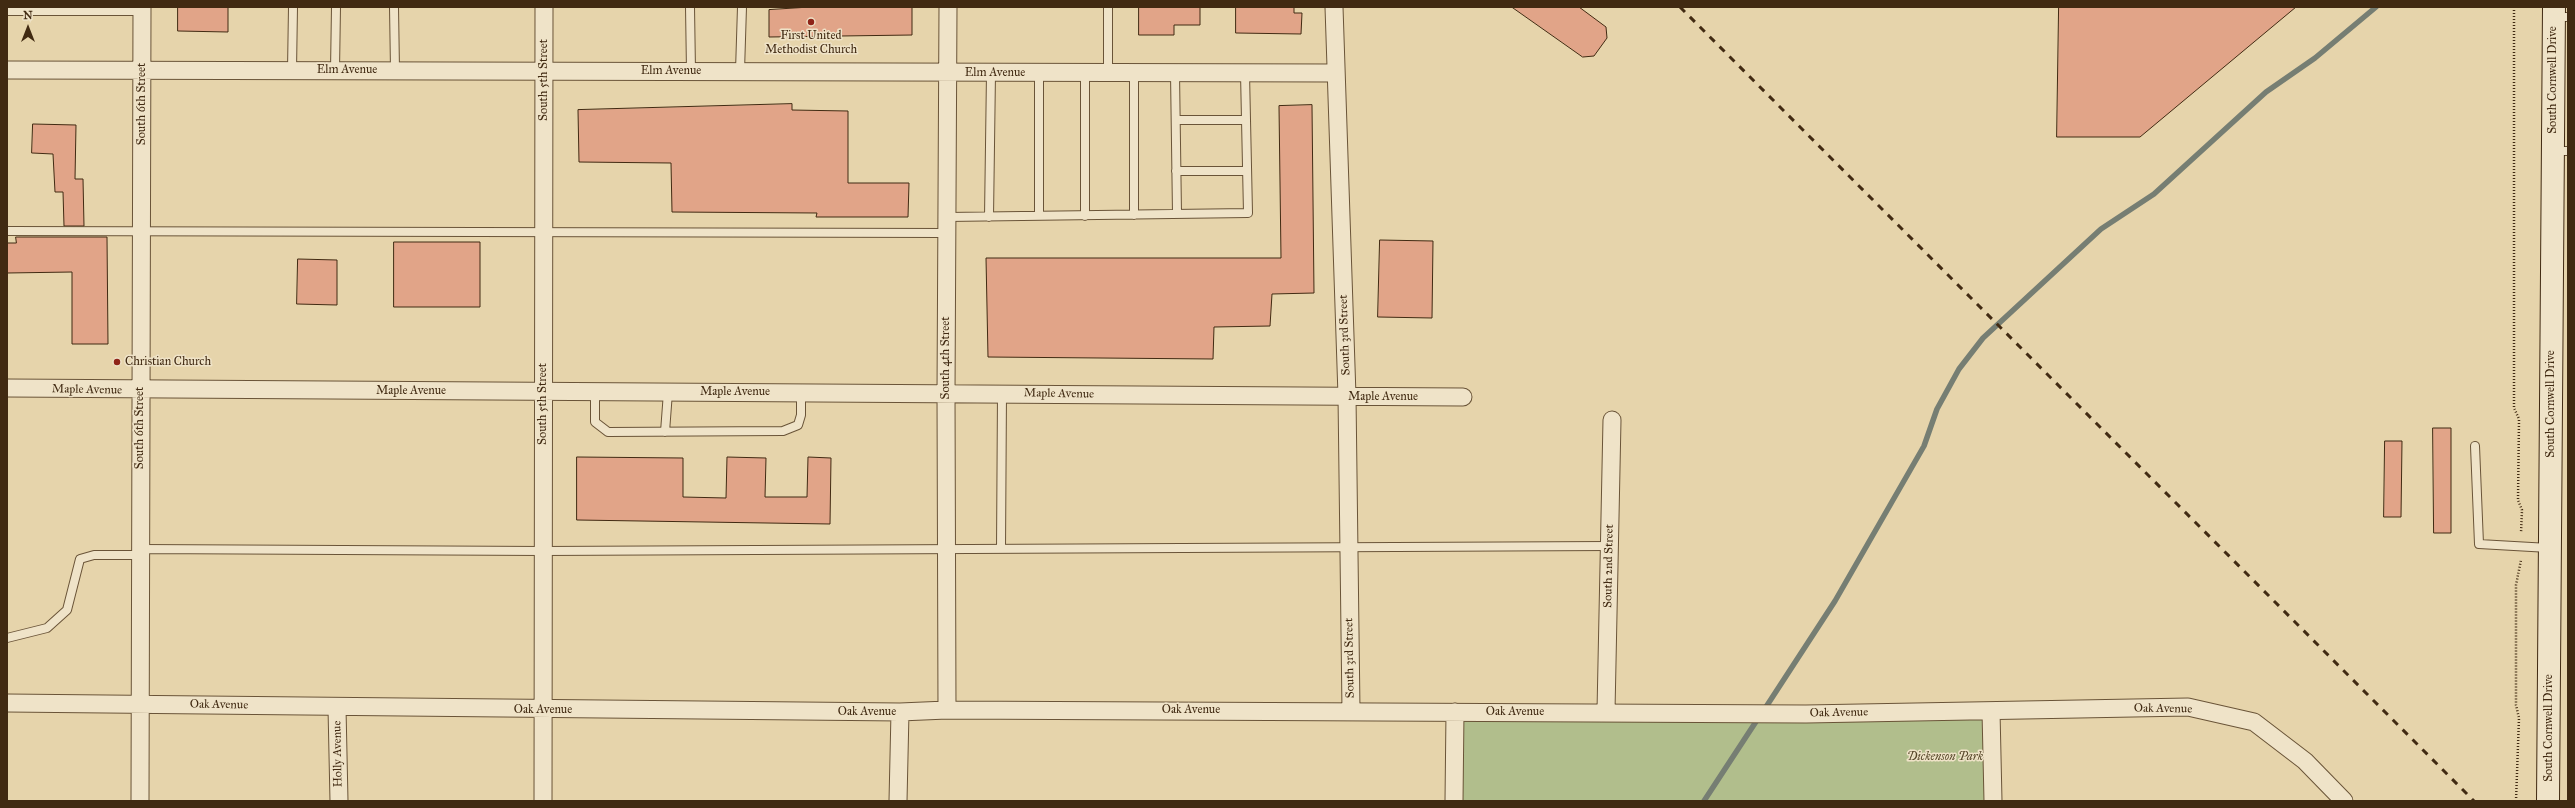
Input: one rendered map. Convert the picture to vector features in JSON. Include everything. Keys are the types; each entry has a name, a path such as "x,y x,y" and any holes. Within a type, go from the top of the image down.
{"main road":[{"name":"South Cornwell Drive","path":"2548,801 2550,548 2560,151 2557,67 2558,14"}],"street":[{"name":"South 5th Street","path":"543,801 542,391 544,7"},
{"name":"South 4th Street","path":"947,710 946,393 948,7"},
{"name":"South 3rd Street","path":"1334,7 1335,73 1347,396 1351,710"},
{"name":"South 6th Street","path":"140,801 142,9"},
{"name":"Elm Avenue","path":"7,70 544,70 1335,73"},
{"name":"Maple Avenue","path":"7,388 140,391 596,391 1463,397"},
{"name":"South 2nd Street","path":"1606,711 1612,420"},
{"name":"Oak Avenue","path":"7,703 543,710 900,712 947,710 1351,710 1455,712 1606,711 1719,714 2188,708 2254,722 2305,761 2344,801"},
{"name":"Holly Avenue","path":"337,708 339,801"},
{"path":"1991,711 1993,801"},
{"path":"898,801 900,712"},
{"path":"1454,801 1455,712"}],"lane":[{"path":"292,70 293,7"},
{"path":"335,70 336,7"},
{"path":"394,7 395,70"},
{"path":"690,7 691,71"},
{"path":"740,71 742,7"},
{"path":"1108,7 1108,72"},
{"path":"7,11 142,9"},
{"path":"989,217 991,72"},
{"path":"1039,72 1039,216"},
{"path":"1085,72 1085,216"},
{"path":"1134,72 1134,215"},
{"path":"1175,73 1177,214"},
{"path":"7,231 141,233 155,230 543,232 947,225 989,217 1248,213 1245,73"},
{"path":"1176,120 1246,120"},
{"path":"1176,171 1247,171"},
{"path":"596,391 595,422 608,432 783,431 798,425 801,415 801,392"},
{"path":"666,432 668,392"},
{"path":"1001,550 1002,393"},
{"path":"2475,446 2478,544 2550,548"},
{"path":"7,638 47,628 67,610 80,559 94,555 140,552 1001,550 1609,546"}],"path":[{"path":"2514,7 2514,408 2518,419 2518,500 2522,510 2520,569 2516,585 2516,705 2518,718 2516,801"}],"green space":[{"name":"Dickenson Park","path":"1991,711 1993,801 1454,801 1455,712"}],"building":[{"path":"178,7 228,7 228,32 178,31"},
{"path":"810,7 912,7 912,35 769,37 769,10"},
{"path":"1139,7 1200,7 1200,25 1174,25 1174,35 1139,35"},
{"path":"1236,7 1294,7 1294,13 1302,13 1301,34 1236,33"},
{"path":"1512,7 1579,7 1606,27 1607,38 1594,56 1583,57"},
{"path":"2059,7 2296,7 2140,137 2057,137"},
{"path":"792,104 792,110 848,111 848,183 909,183 908,217 816,217 817,213 672,212 671,163 579,162 578,110"},
{"path":"1312,105 1314,293 1272,294 1270,326 1214,327 1213,359 988,357 986,258 1281,258 1279,106"},
{"path":"33,124 76,125 75,179 83,179 84,226 64,226 63,192 55,192 53,154 32,153"},
{"path":"16,237 107,237 108,344 72,344 72,272 7,273 7,243 16,243"},
{"path":"1380,240 1433,241 1432,318 1378,317"},
{"path":"394,242 480,242 480,307 394,307"},
{"path":"298,259 337,260 337,305 297,304"},
{"path":"2433,428 2451,428 2451,533 2434,533"},
{"path":"2385,441 2402,441 2401,517 2384,517"},
{"path":"577,457 683,458 683,497 726,498 727,457 766,458 765,497 807,497 808,457 831,458 830,524 577,520"}],"waterway":[{"path":"1764,710 1835,601 1924,446 1937,409 1959,369 1983,338 2101,229 2154,194 2266,92 2315,58 2376,7"},
{"path":"1704,801 1759,717"}],"railway":[{"path":"1680,7 2474,801"}],"place":[{"name":"First United Methodist Church","path":"811,22"},
{"name":"Christian Church","path":"117,362"}]}
